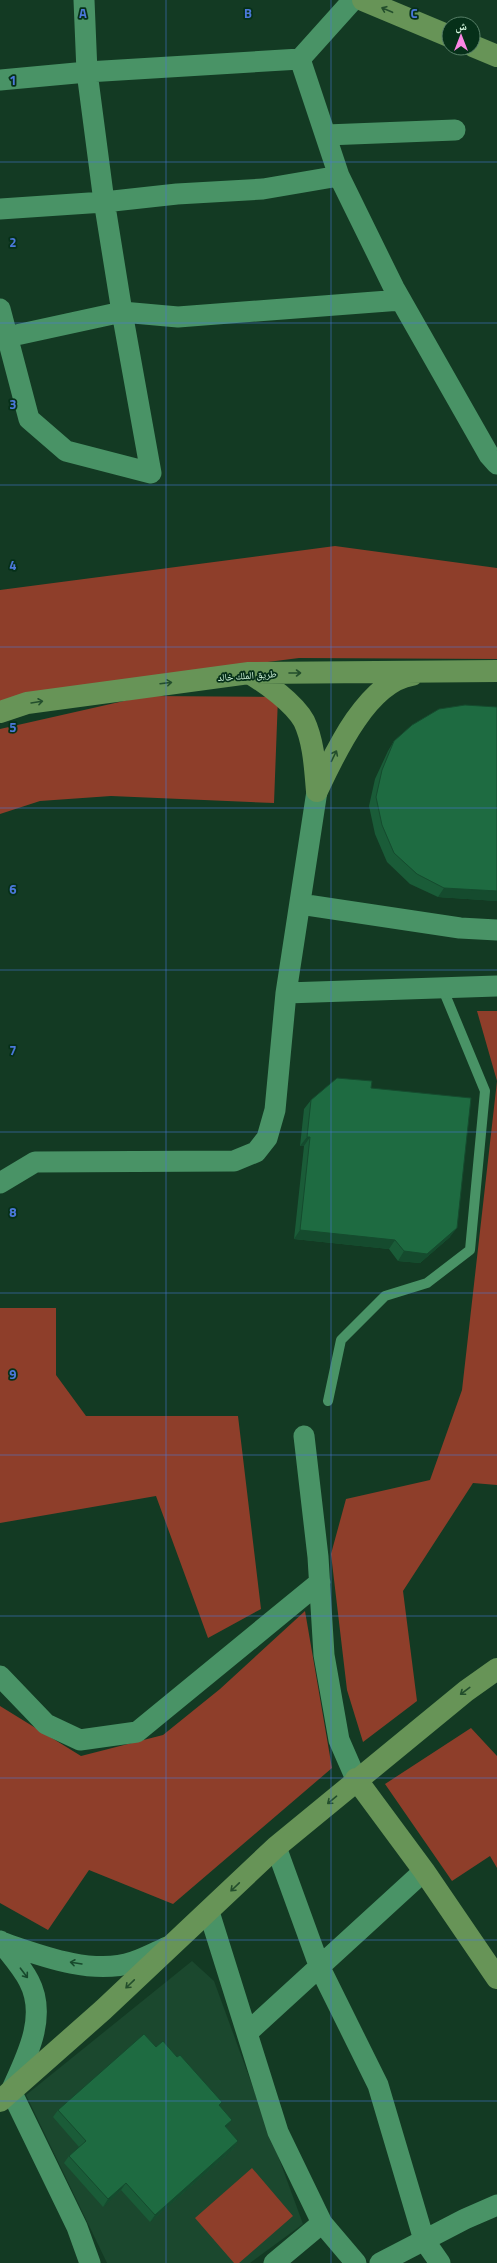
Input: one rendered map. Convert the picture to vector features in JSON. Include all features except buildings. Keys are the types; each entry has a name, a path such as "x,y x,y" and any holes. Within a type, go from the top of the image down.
{"street":[{"path":"0,309 4,333 29,419 66,451 151,473 104,202 87,72 84,0"},
{"path":"0,80 87,72 300,59 353,0"},
{"path":"363,0 441,33"},
{"path":"481,49 497,56"},
{"path":"300,59 339,176 401,300 489,455 497,464"},
{"path":"326,134 455,130"},
{"path":"0,209 104,202 178,194 263,189 339,176"},
{"path":"4,333 122,312 178,317 401,300"},
{"path":"317,791 338,747 366,706 384,688 409,675 461,671"},
{"name":"طريق الملك خالد","path":"0,712 27,703 249,673 497,671"},
{"path":"0,1183 35,1162 234,1161 256,1152 267,1138 275,1110 286,993 317,791 313,755 304,721 274,689 249,673"},
{"path":"300,904 460,928 497,930"},
{"path":"286,993 497,986"},
{"path":"304,1436 320,1582 324,1655 339,1740 356,1780 424,1870 497,1978"},
{"path":"0,1676 46,1724 80,1740 137,1732 320,1582"},
{"path":"6,2096 103,2010 168,1947 209,1912 276,1847 356,1780 466,1691 497,1668"},
{"path":"276,1847 320,1968 378,2086 424,2240 440,2263"},
{"path":"247,2033 320,1968 424,1870"},
{"path":"209,1912 278,2132 322,2223 356,2263"},
{"path":"0,1942 47,1958 103,1967 132,1962 168,1947"},
{"path":"0,1942 29,1981 36,2003 35,2030 27,2056 6,2096"},
{"path":"6,2096 77,2227 90,2263"},
{"path":"380,2263 497,2205"},
{"path":"274,2263 322,2223"}],"lane":[{"path":"328,1401 341,1340 385,1296 427,1282 470,1250 485,1091 442,987"}],"shaded area":[{"path":"335,546 497,568 497,659 299,658 113,682 0,705 0,590"},
{"path":"146,696 278,697 274,803 111,796 40,801 0,814 0,729"},
{"path":"477,1011 497,1011 497,1081"},
{"path":"497,1081 497,1485 473,1483 403,1591 417,1701 363,1742 347,1690 331,1554 346,1499 430,1480 462,1390"},
{"path":"0,1308 56,1308 56,1375 86,1416 238,1416 261,1609 208,1638 156,1496 0,1523"},
{"path":"305,1611 332,1768 173,1904 89,1870 48,1930 0,1903 0,1706 81,1756 163,1735 220,1689"},
{"path":"471,1728 497,1756 497,1868 490,1856 452,1881 385,1784"},
{"path":"192,1961 214,1981 303,2224 250,2263 107,2263 26,2095"},
{"path":"252,2168 293,2216 239,2263 234,2263 195,2218"}]}
